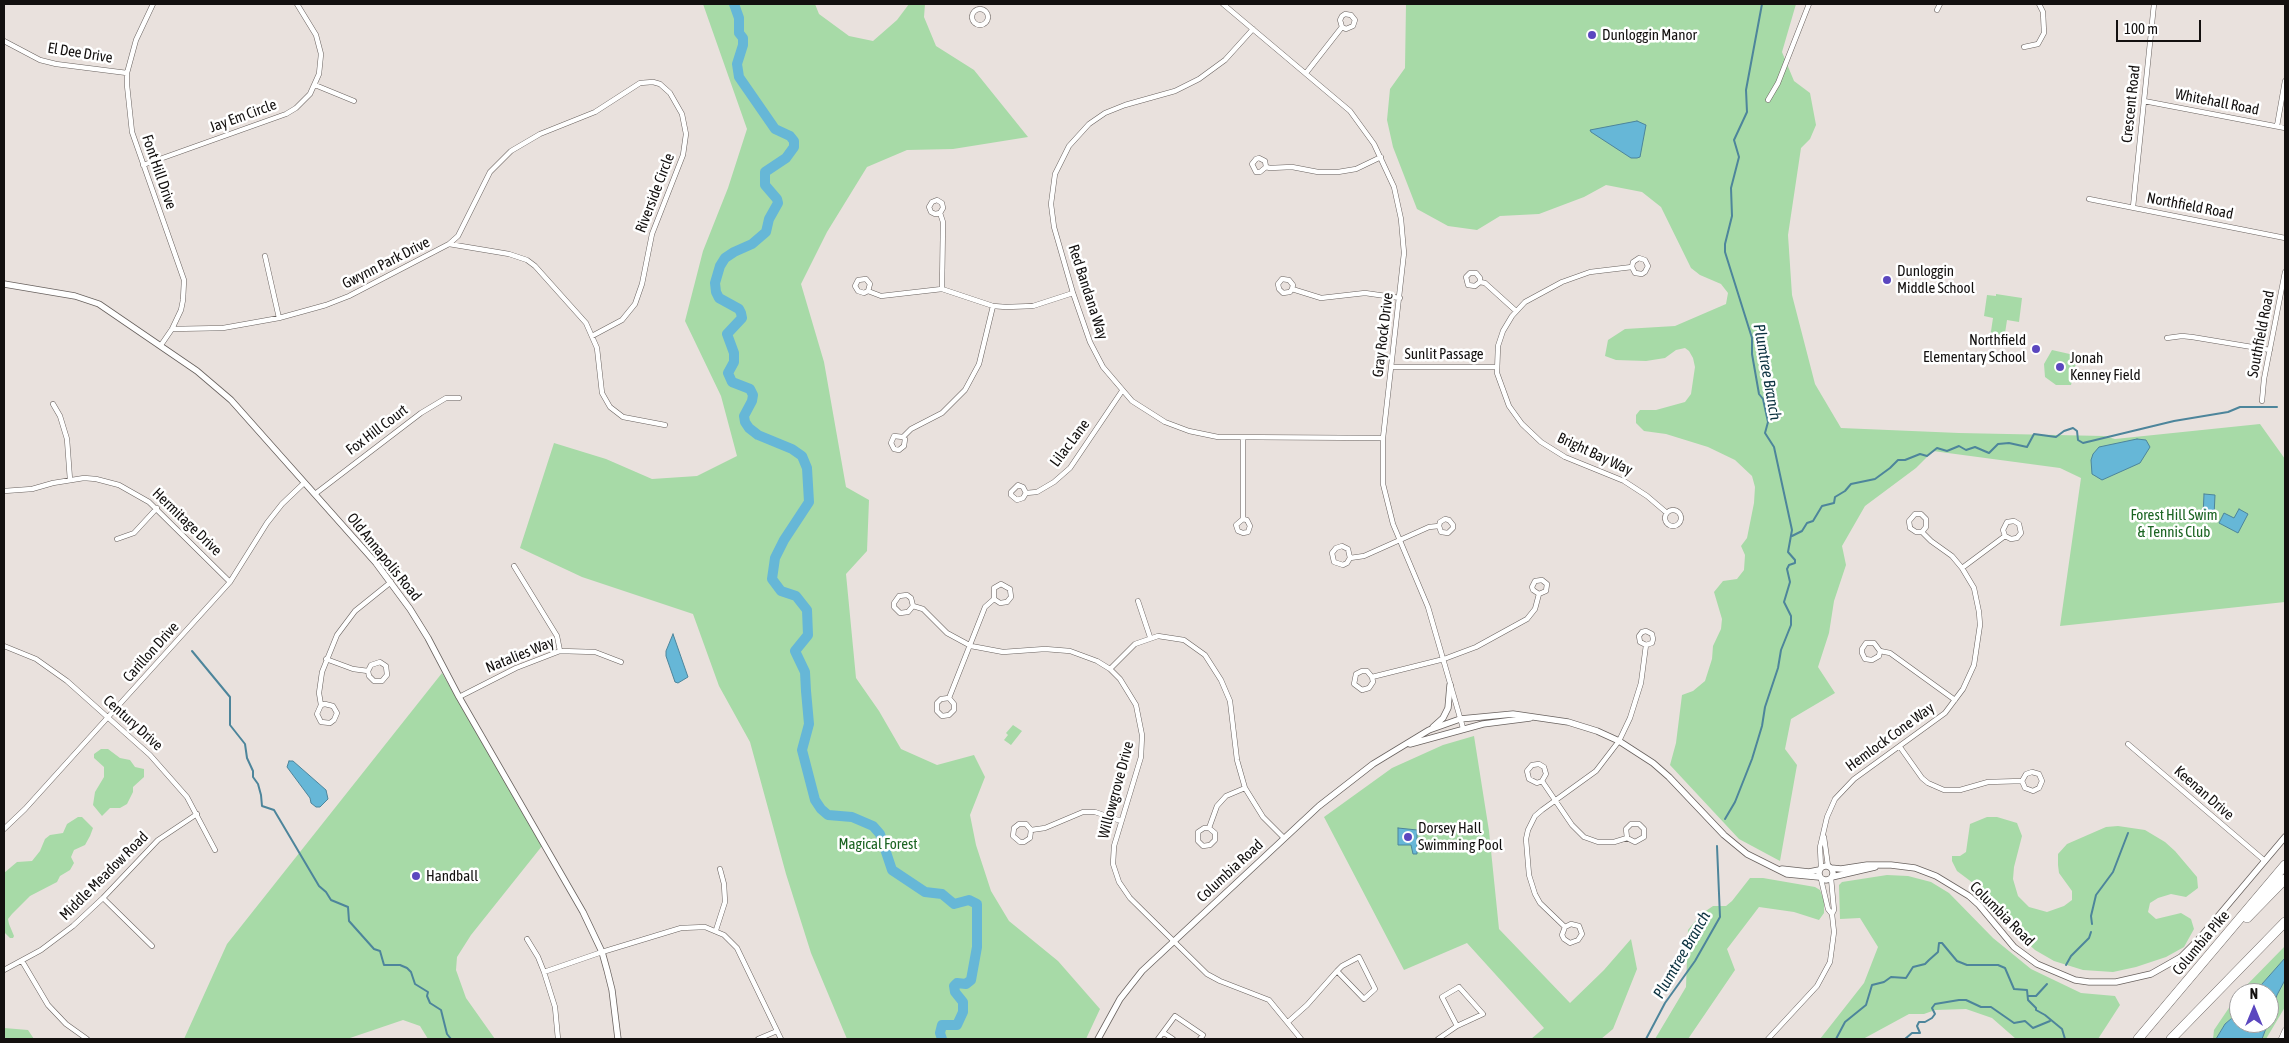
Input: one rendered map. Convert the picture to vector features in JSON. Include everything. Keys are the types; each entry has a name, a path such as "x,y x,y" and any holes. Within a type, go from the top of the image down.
{"highway":[{"name":"Columbia Pike","path":"2138,1039 2285,865"},
{"path":"2196,970 2285,879"},
{"path":"2171,1039 2285,922"},
{"path":"2253,954 2285,926"}],"street":[{"name":"Font Hill Drive","path":"152,4 136,40 127,73 130,119 143,165 184,280 183,300 172,330 161,345"},
{"name":"Jay Em Circle","path":"143,165 286,114 304,101 316,85 321,64 320,45 297,4"},
{"name":"Gray Rock Drive","path":"1223,4 1306,73 1354,117 1368,134 1381,157 1394,187 1402,219 1404,253 1383,438 1382,471 1384,491 1393,524 1421,586 1444,658 1463,728"},
{"path":"1768,100 1778,83 1809,4"},
{"path":"1937,10 1940,4"},
{"path":"2024,47 2038,44 2044,33 2042,12 2039,4"},
{"name":"Crescent Road","path":"2133,207 2154,4"},
{"path":"1306,73 1342,27"},
{"name":"Red Bandana Way","path":"1253,29 1225,60 1199,79 1175,91 1105,113 1081,131 1069,146 1056,174 1051,204 1054,227 1074,294 1090,342 1103,367 1122,391 1142,408 1178,427 1210,436 1243,438 1383,438"},
{"name":"El Dee Drive","path":"4,41 40,60 56,64 127,73"},
{"path":"2277,126 2285,81"},
{"name":"Riverside Circle","path":"449,244 458,236 490,172 500,161 524,142 595,112 640,84 653,82 665,87 676,102 685,124 684,155 652,234 642,284 635,304 622,320 592,336"},
{"path":"316,85 354,101"},
{"name":"Whitehall Road","path":"2144,100 2285,128"},
{"path":"1266,167 1338,172 1356,169 1381,157"},
{"name":"Northfield Road","path":"2089,200 2133,207 2285,238"},
{"path":"940,213 943,222 942,289"},
{"name":"Gwynn Park Drive","path":"172,330 223,328 279,318 326,305 349,296 449,244 509,254 527,260 535,266 578,313 597,348 602,393 610,407 623,416 665,424"},
{"path":"265,256 279,318"},
{"name":"Bright Bay Way","path":"1632,267 1603,269 1576,276 1535,295 1516,311 1501,338 1496,367 1500,385 1509,406 1532,434 1563,456 1624,480 1667,513"},
{"name":"Southfield Road","path":"2262,401 2285,272"},
{"path":"1480,282 1488,285 1516,311"},
{"name":"Old Annapolis Road","path":"4,284 55,292 88,300 114,312 197,371 231,400 391,582 428,638 459,697 583,912 602,952 612,990 618,1039"},
{"path":"868,291 881,296 889,296 920,290 942,289 993,306 1020,308 1074,294"},
{"path":"1292,289 1322,298 1365,294 1400,298"},
{"path":"903,436 911,429 942,413 965,390 980,364 993,306"},
{"path":"2168,338 2192,337 2270,350"},
{"name":"Sunlit Passage","path":"1392,367 1496,367"},
{"name":"Lilac Lane","path":"1026,493 1038,492 1046,488 1070,468 1122,391"},
{"name":"Fox Hill Court","path":"315,494 421,412 446,398 459,398"},
{"path":"53,404 66,434 70,480"},
{"path":"1243,438 1243,519"},
{"name":"Hermitage Drive","path":"4,490 32,489 70,480 96,479 119,485 140,495 157,508 230,582"},
{"name":"Carillon Drive","path":"4,829 109,719 230,582 267,522 282,504 304,483"},
{"path":"117,539 134,533 157,508"},
{"name":"Hemlock Cone Way","path":"1832,914 1828,909 1820,873 1820,847 1830,809 1844,789 1854,779 1935,722 1955,700 1969,677 1980,638 1980,612 1977,599 1962,568 1952,556 1931,542 1922,532 1916,532 1910,528 1909,521 1915,514 1921,514 1926,519 1926,527 1922,532"},
{"path":"2014,521 2021,526 2021,533 2017,538 2011,539 2005,536 2003,530 2007,522 2014,521"},
{"path":"1350,558 1350,551 1342,546 1336,548 1332,553 1332,560 1339,565 1347,563 1350,558 1364,556 1429,527 1439,526"},
{"path":"1962,568 2005,536"},
{"path":"514,566 554,630 560,651"},
{"path":"321,705 330,704 336,709 336,717 330,723 322,722 317,714 321,705 319,685 326,659 337,634 366,601 391,582"},
{"path":"1004,585 1010,589 1011,597 1007,602 1000,603 994,599 993,591 997,586 1004,585"},
{"path":"1372,677 1466,652 1520,624 1535,609 1539,594"},
{"name":"Willowgrove Drive","path":"907,595 911,598 913,606 908,612 900,613 894,607 894,602 898,596 907,595"},
{"path":"949,698 985,607 994,599"},
{"path":"1138,601 1150,637"},
{"name":"Willowgrove Drive","path":"913,606 922,609 947,633 971,646 1003,652 1045,649 1064,650 1082,655 1110,669 1132,697 1139,716 1142,735 1141,757 1114,846 1113,855 1119,882 1130,898 1207,974 1229,985 1264,997 1277,1006 1301,1039"},
{"path":"1110,669 1129,649 1150,637 1170,636 1192,644 1205,655 1226,690 1233,711 1237,760 1245,788 1263,817 1284,838"},
{"path":"1870,642 1877,644 1880,652 1879,656 1872,660 1865,658 1862,653 1863,646 1870,642"},
{"path":"1565,927 1540,903 1534,894 1529,875 1526,838 1531,823 1542,810 1556,802 1596,771 1619,741 1637,699 1644,668 1646,645"},
{"name":"Century Drive","path":"4,646 36,659 51,668 164,769 187,797 215,850"},
{"name":"Natalies Way","path":"459,697 516,668 560,651 596,652 621,662"},
{"path":"1880,652 1890,653 1955,700"},
{"path":"326,659 353,669 368,671"},
{"path":"380,662 386,666 387,675 382,681 374,681 369,676 368,671 371,665 380,662"},
{"path":"1367,671 1372,677 1371,686 1365,690 1358,688 1354,684 1354,678 1358,672 1367,671"},
{"path":"1430,730 1443,718 1448,708 1450,684"},
{"path":"949,698 954,704 954,710 949,715 942,716 937,711 937,703 940,699 949,698"},
{"name":"Columbia Road","path":"1098,1039 1110,1014 1132,983 1174,940 1284,838 1351,779 1430,730 1460,719 1505,714 1545,718 1583,725 1619,741 1653,763 1736,847 1760,862 1775,868 1820,873 1829,867 1841,869 1880,865 1914,868 1948,882 1980,905 2014,947 2037,964 2076,980 2104,983 2129,980 2151,974 2181,957 2198,940 2285,837"},
{"name":"Columbia Road","path":"1405,746 1463,728 1498,721 1545,718"},
{"name":"Keenan Drive","path":"2128,744 2265,861"},
{"path":"1900,747 1922,778 1928,783 1944,790 1960,790 1988,782 2022,782"},
{"path":"1539,764 1544,767 1546,774 1542,781 1537,782 1529,779 1527,771 1532,765 1539,764"},
{"path":"2032,772 2039,774 2042,781 2039,788 2033,791 2025,788 2022,782 2026,774 2032,772"},
{"path":"1542,781 1572,825 1584,837 1606,843 1627,838 1635,842 1642,840 1644,829 1638,824 1631,824 1626,830 1627,838"},
{"path":"1210,828 1220,801 1232,792 1245,788"},
{"path":"1032,830 1051,826 1083,812 1094,812 1121,821"},
{"name":"Middle Meadow Road","path":"4,970 58,938 103,898 158,840 197,814"},
{"path":"1019,824 1026,824 1032,830 1030,838 1024,842 1020,842 1013,836 1014,828 1019,824"},
{"path":"1210,828 1215,833 1215,840 1210,845 1204,846 1198,840 1197,834 1201,829 1210,828"},
{"name":"Hemlock Cone Way","path":"1824,837 1829,867"},
{"name":"Columbia Road","path":"1820,873 1827,880 1880,865"},
{"path":"1768,1039 1823,976 1833,947 1834,932 1832,914 1834,910 1829,867"},
{"path":"716,930 725,902 724,884 720,869"},
{"path":"103,898 152,946"},
{"path":"1571,924 1579,926 1582,934 1578,940 1570,943 1564,939 1562,930 1565,927 1571,924"},
{"path":"544,972 681,928 705,927 716,930 731,940 742,956 781,1039"},
{"path":"527,939 538,957 555,1006 558,1039"},
{"path":"1288,1022 1307,1005 1337,971 1347,962 1359,957 1375,989 1364,999 1337,971"},
{"path":"22,961 48,1005 66,1024 87,1039"},
{"path":"1438,1039 1457,1026 1483,1014 1459,987 1442,997 1457,1026"},
{"path":"1158,1039 1176,1016 1203,1035 1200,1039"},
{"path":"2281,1039 2285,1030"},
{"path":"758,1039 777,1031"},
{"path":"1164,1033 1173,1039"}],"green space":[{"name":"Magical Forest","path":"703,4 815,4 819,14 849,36 873,41 897,20 909,4 925,4 924,17 936,46 974,70 1028,137 953,149 907,150 867,167 827,232 801,284 824,362 846,487 869,500 867,551 846,574 856,678 879,711 901,749 937,765 974,755 985,777 970,815 976,845 991,891 1009,921 1058,961 1100,1009 1086,1039 847,1039 811,953 786,874 750,742 719,686 693,614 582,577 520,548 554,443 606,459 652,479 697,476 737,456 721,396 685,321 703,251 728,188 747,129"},
{"name":"Forest Hill Swim & Tennis Club","path":"1406,4 1796,4 1782,52 1794,81 1810,93 1816,125 1810,139 1801,148 1788,235 1792,295 1815,384 1841,428 2104,436 2115,439 2260,424 2285,459 2285,602 2060,626 2081,478 2060,468 1933,451 1916,468 1865,506 1842,546 1846,565 1834,601 1829,633 1818,667 1835,693 1791,719 1785,749 1797,765 1780,861 1739,839 1670,765 1676,743 1682,695 1693,691 1705,681 1712,659 1713,646 1721,629 1722,619 1714,592 1723,581 1737,579 1744,570 1745,555 1741,546 1747,538 1754,503 1755,487 1752,476 1735,460 1708,447 1666,434 1644,431 1636,423 1636,415 1640,410 1656,410 1685,402 1691,394 1695,367 1689,351 1685,348 1676,350 1665,358 1646,361 1616,360 1605,356 1608,340 1625,329 1675,326 1726,304 1728,293 1721,284 1700,275 1691,268 1661,207 1642,192 1606,185 1584,197 1539,214 1500,216 1477,230 1448,226 1417,209 1393,147 1387,120 1390,89 1405,68"},
{"path":"1996,294 2022,298 2019,322 2007,320 2004,340 1990,338 1993,318 1984,316 1987,295 1996,296"},
{"name":"Jonah Kenney Field","path":"2052,350 2074,355 2077,359 2071,385 2056,385 2045,377 2044,364"},
{"path":"442,673 542,846 471,935 457,957 456,970 466,998 495,1039 428,1039 420,1026 403,1020 347,1039 184,1039 227,944"},
{"path":"1013,725 1022,731 1011,745 1004,740 1008,735 1006,733"},
{"path":"1474,736 1489,831 1499,929 1570,1003 1604,970 1631,939 1637,969 1613,1029 1601,1039 1531,1039 1544,1028 1467,943 1404,970 1324,817 1392,768 1443,745"},
{"path":"101,749 108,749 120,758 130,760 135,767 144,769 144,777 133,787 133,792 127,804 120,808 110,808 102,816 93,805 95,792 104,777 104,767 94,758 94,754"},
{"path":"78,817 82,817 93,828 85,845 74,850 71,857 74,863 70,870 60,876 57,882 30,896 12,914 8,919 14,936 10,938 4,932 4,873 17,862 32,861 40,851 45,839 50,835 63,833 67,824"},
{"path":"1987,817 1997,817 2017,823 2022,836 2013,879 2018,896 2029,907 2047,912 2064,906 2072,900 2072,891 2059,873 2058,865 2058,854 2067,844 2106,827 2118,826 2145,830 2165,842 2197,877 2198,888 2186,897 2171,894 2158,898 2150,903 2148,912 2156,919 2181,913 2191,919 2194,929 2184,947 2166,957 2113,972 2083,970 2054,961 2035,950 2014,931 2004,914 1981,889 1957,871 1952,861 1952,856 1960,856 1966,852 1970,824"},
{"path":"1887,875 1908,876 1931,882 1949,893 1993,938 2031,969 2081,993 2115,996 2120,1005 2098,1039 2016,1039 1992,1018 1966,1009 1935,1010 1924,1014 1909,1014 1863,1039 1820,1039 1864,983 1878,947 1860,918 1840,919 1839,885 1842,882"},
{"path":"1750,878 1763,878 1815,887 1820,890 1824,901 1824,913 1819,920 1794,912 1759,907 1727,949 1735,970 1688,1039 1655,1039 1686,987 1688,930 1700,915 1713,906 1726,906 1732,901"},
{"path":"2285,946 2285,958 2263,983 2249,983"},
{"path":"2285,980 2285,1007 2279,1017 2279,991"},
{"path":"2229,1008 2229,1021 2216,1039 2213,1039 2214,1030"},
{"path":"4,1028 28,1030 34,1039 4,1039"},
{"path":"2264,1033 2270,1033 2266,1039 2262,1039"}],"water":[{"path":"1637,121 1646,125 1640,157 1637,158 1631,158 1590,130"},
{"path":"2137,439 2146,440 2150,447 2140,463 2102,480 2092,474 2091,460 2099,447"},
{"path":"2204,494 2215,495 2214,516 2203,516"},
{"path":"2239,509 2248,514 2238,533 2219,523 2224,513 2234,518"},
{"path":"673,634 688,677 678,683 675,682 666,656 666,651"},
{"path":"289,761 293,761 326,790 328,799 320,807 316,807 311,803 310,798 287,767"},
{"name":"Dorsey Hall Swimming Pool","path":"1398,828 1417,830 1417,854 1413,854 1411,845 1398,845"},
{"path":"2285,958 2285,980 2279,991 2279,983 2263,983"},
{"path":"2229,1021 2229,1033 2264,1033 2262,1039 2216,1039"}],"waterway":[{"path":"734,4 739,18 739,33 743,38 743,45 737,64 739,77 775,129 790,136 794,141 794,147 786,158 765,172 765,185 777,199 778,203 769,219 766,232 752,244 725,258 720,266 715,283 719,298 739,309 741,313 742,318 727,334 734,353 734,362 728,373 732,382 750,389 753,395 744,416 745,422 758,435 792,449 802,456 807,468 809,502 784,540 775,558 772,579 781,591 796,596 807,610 808,635 795,651 805,672 809,724 802,750 815,800 821,809 828,815 852,817 873,826 880,834 892,870 925,892 942,894 954,904 969,900 977,904 977,947 971,980 966,984 957,983 954,986 955,992 963,1002 963,1012 957,1025 942,1025 940,1033 942,1039"},
{"name":"Plumtree Branch","path":"1725,819 1735,802 1752,759 1762,726 1765,707 1778,668 1781,650 1791,625 1791,616 1784,602 1790,582 1787,569 1789,565 1795,563 1795,560 1788,552 1792,530 1774,447 1765,433 1768,422 1763,399 1759,394 1752,354 1752,338 1725,252 1725,244 1732,216 1731,188 1739,157 1734,140 1747,112 1746,90 1762,4"},
{"path":"1792,536 1802,531 1807,523 1813,521 1822,506 1834,503 1835,497 1845,491 1851,484 1875,479 1898,460 1905,460 1920,454 1927,456 1937,448 1947,451 1959,446 1966,450 1975,447 1989,453 1998,444 2009,443 2027,447 2034,434 2056,437 2064,431 2073,428 2077,431 2078,440 2083,443 2174,421 2228,412 2240,407 2277,407"},
{"path":"192,651 230,697 230,725 245,744 253,777 258,784 262,806 274,810 319,886 331,900 348,907 349,921 374,949 380,951 384,965 400,965 407,968 411,972 415,984 428,992 427,996 430,1003 441,1010 447,1034 451,1039"},
{"path":"2092,924 2091,916 2096,895 2113,872 2128,833"},
{"name":"Plumtree Branch","path":"1646,1039 1665,1003 1695,961 1720,917 1717,846"},
{"path":"2066,965 2071,956 2089,938 2091,932"},
{"path":"1836,1039 1845,1022 1866,1005 1872,985 1884,982 1891,977 1906,978 1913,967 1925,964 1938,952 1939,943 1942,943 1957,961 1967,965 1998,965 2005,968 2014,989 2027,990 2028,1000 2036,1010 2062,1029 2065,1039"},
{"path":"2028,996 2036,996 2047,984"},
{"path":"1905,1039 1912,1033 1920,1033 1917,1026 1919,1022 1925,1022 1932,1018 1935,1014 1932,1008 1935,1004 1959,1000 1966,1000 1981,1007 1991,1007 2014,1023 2025,1021 2033,1028 2050,1021"}],"place":[{"name":"Dunloggin Manor","path":"1592,35"},
{"name":"Dunloggin Middle School","path":"1887,280"},
{"name":"Northfield Elementary School","path":"2036,349"},
{"name":"Jonah Kenney Field","path":"2060,367"},
{"name":"Dorsey Hall Swimming Pool","path":"1408,837"},
{"name":"Handball","path":"416,876"}]}
